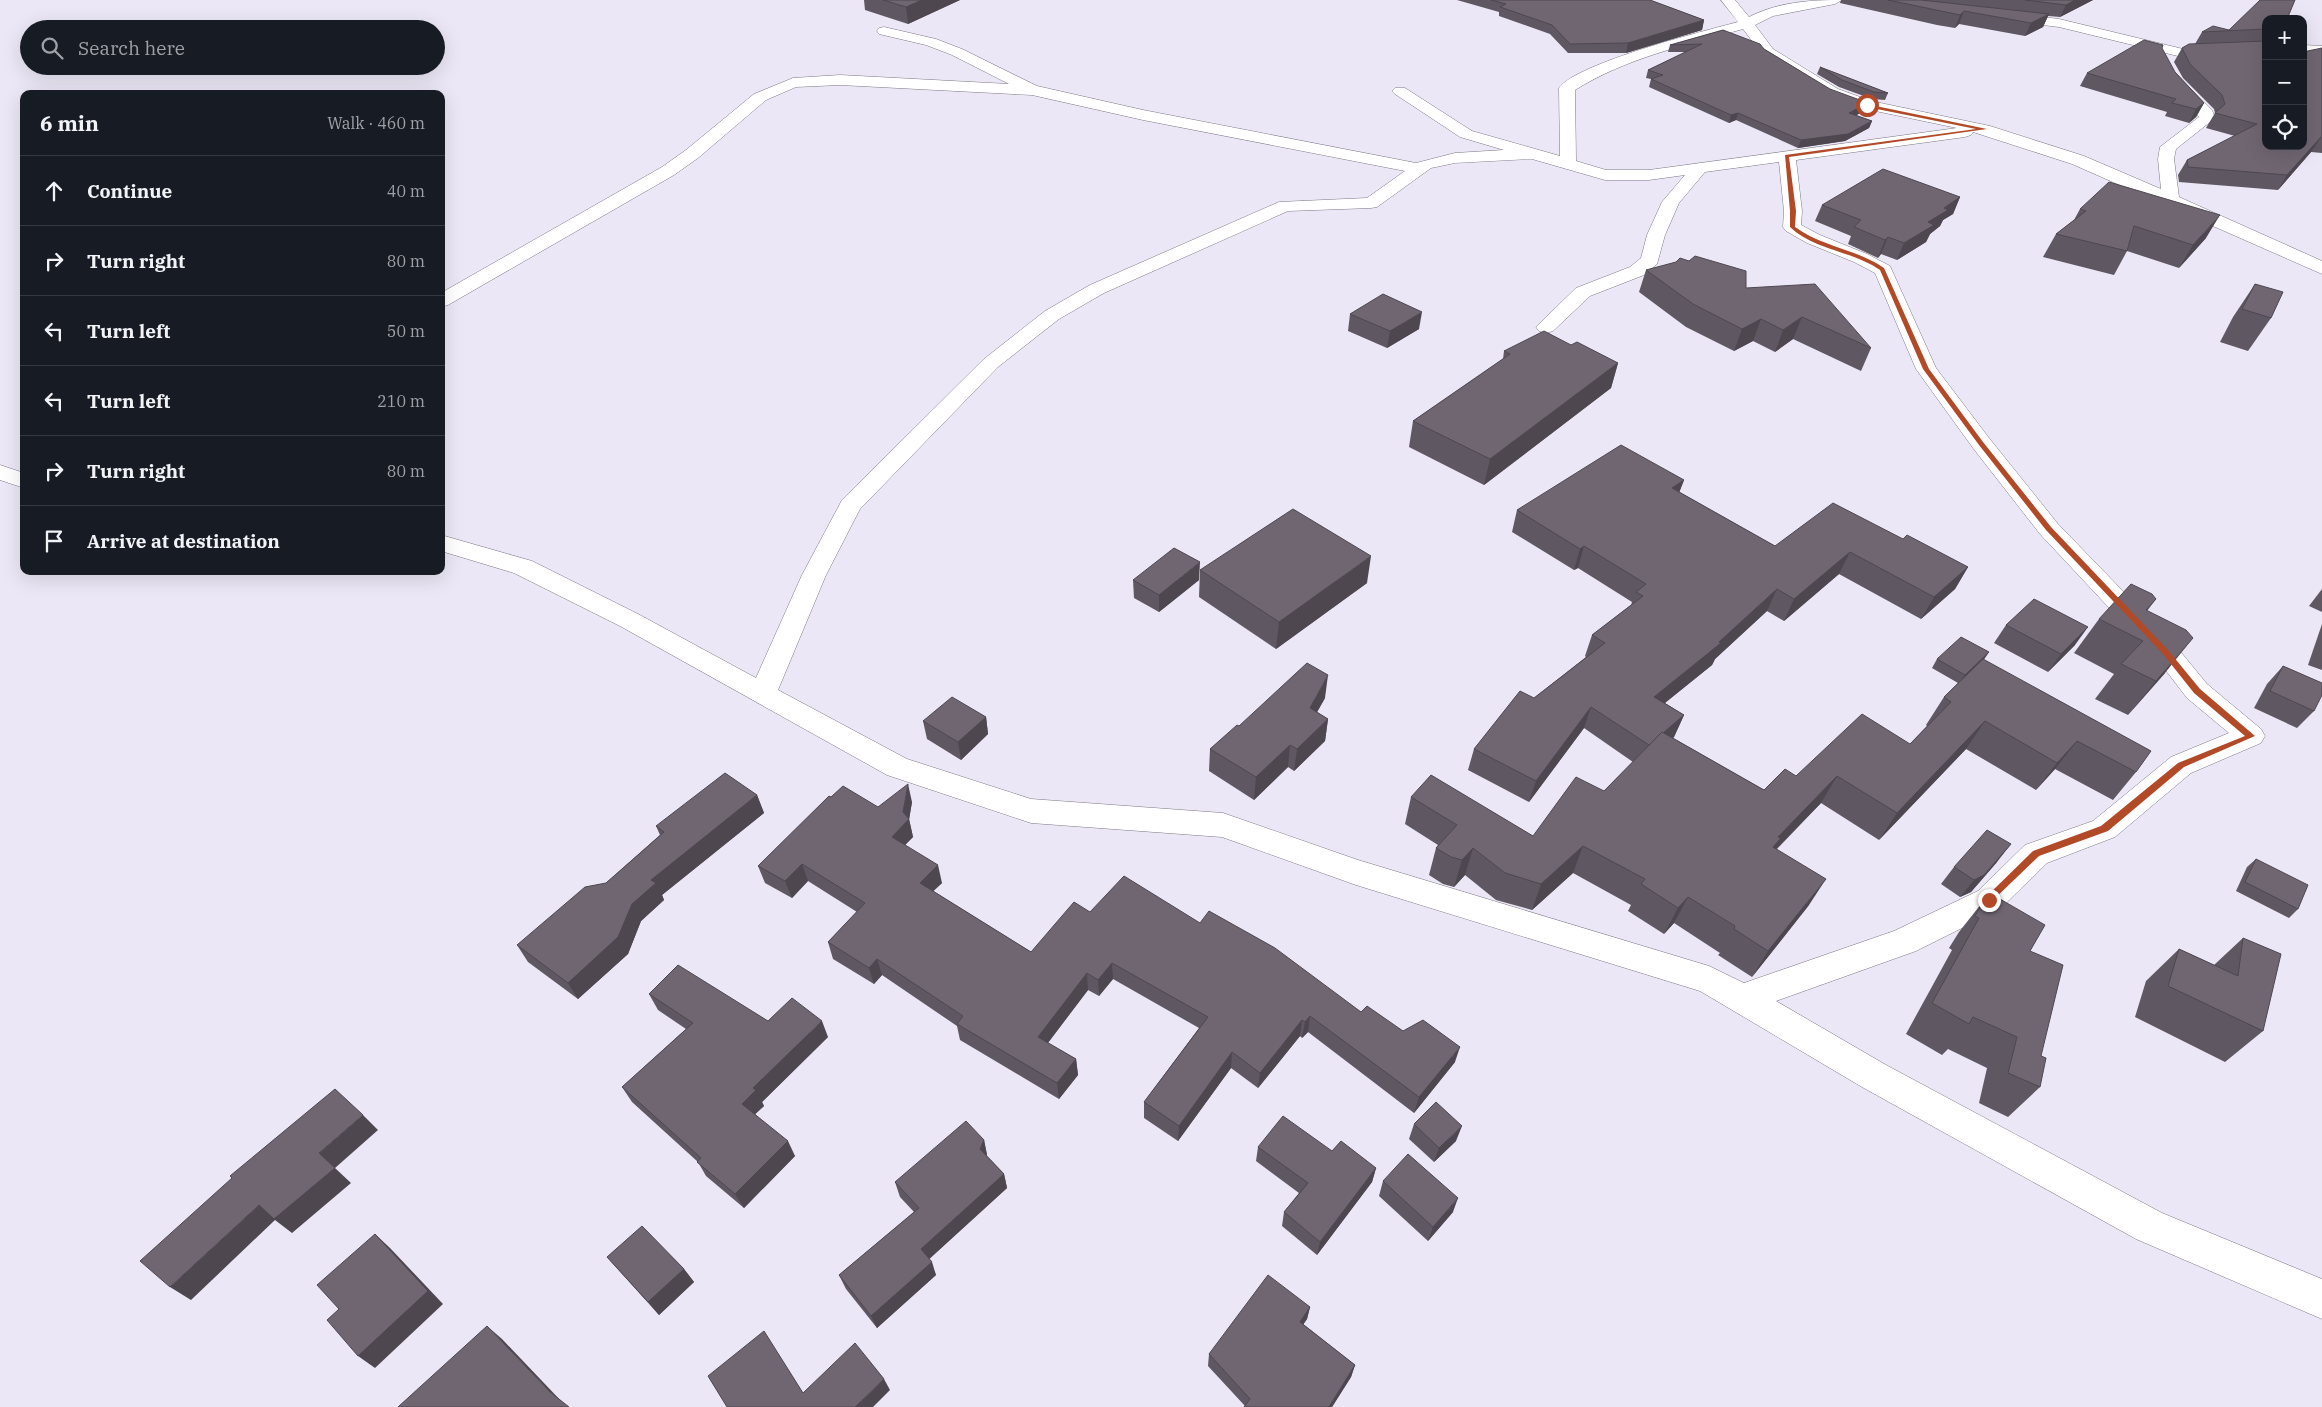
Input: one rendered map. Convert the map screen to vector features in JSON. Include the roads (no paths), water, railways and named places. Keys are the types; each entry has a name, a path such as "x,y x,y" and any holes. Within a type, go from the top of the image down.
{"street":[{"path":"1728,0 1768,52 1833,92 1867,105 1984,129 2078,160 2252,235 2322,268"},
{"path":"1568,165 1567,88 1585,77 1654,49 1746,24 1785,9 1835,0"},
{"path":"1997,15 2059,23 2178,52 2197,51"},
{"path":"884,31 931,42 957,52 1032,90"},
{"path":"2307,49 2322,50"},
{"path":"2170,200 2166,159 2168,147 2207,118 2206,113 2174,81 2166,66 2164,60 2178,52"},
{"path":"445,299 668,170 692,154 760,97 785,85 807,80 1032,90 1142,115 1419,169"},
{"path":"1400,92 1466,134 1605,175 1649,175 1984,129"},
{"path":"763,694 814,575 850,506 999,357 1052,315 1098,289 1285,206 1371,203 1426,164 1455,158 1532,154"},
{"path":"1742,999 1905,941 1989,900 2036,854 2104,829 2181,765 2251,736 2197,691 2166,652 2049,529 1926,369 1882,270 1868,259 1804,236 1792,227 1793,211 1787,156"},
{"path":"1546,327 1583,292 1638,271 1650,260 1656,235 1671,202 1700,168"},
{"path":"0,472 20,480"},
{"path":"445,544 523,566 629,620 897,767 1031,811 1223,825 1356,872 1709,980 1874,1076 2149,1226 2322,1299"}]}
